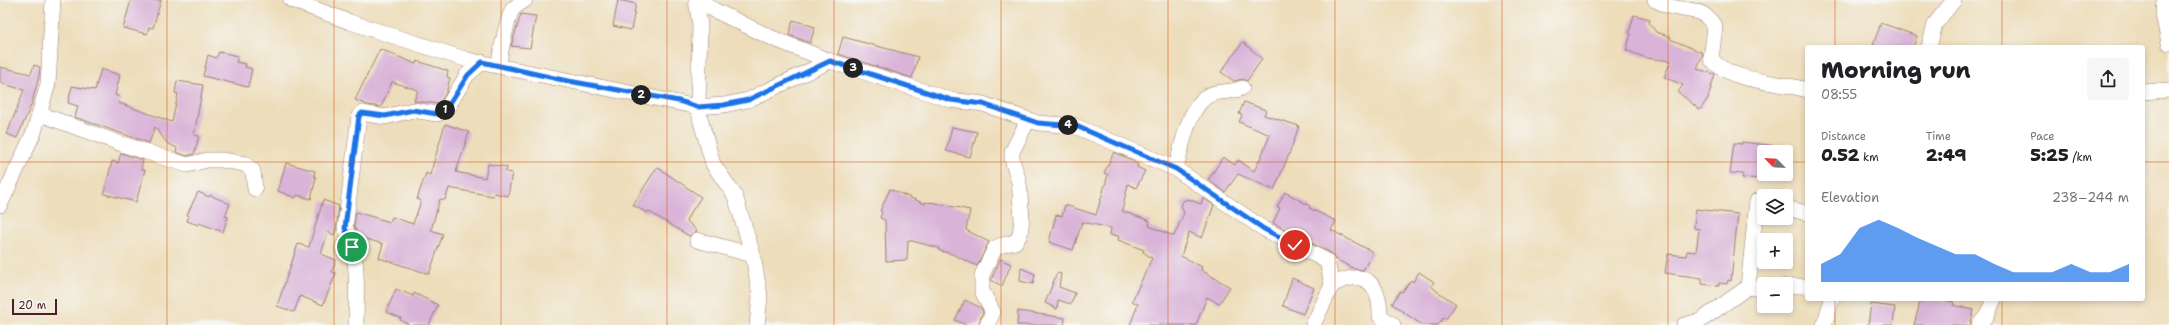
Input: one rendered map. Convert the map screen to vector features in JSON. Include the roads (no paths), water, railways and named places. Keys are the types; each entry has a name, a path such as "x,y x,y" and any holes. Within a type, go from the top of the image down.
{"street":[{"path":"0,205 12,182 40,114 48,84 54,0"},
{"path":"291,0 350,22 468,60 512,68 585,85 679,101 698,107 724,105 748,100 830,61"},
{"path":"499,66 500,53 510,14 513,8 525,0"},
{"path":"696,0 700,25 698,107 713,164 734,196 752,255 760,296 757,325"},
{"path":"700,0 714,10 772,38 830,61 951,100 983,104 1038,123 1076,126 1176,169 1264,229 1326,261 1332,285"},
{"path":"1655,0 1671,7 1700,11 1709,17 1715,27 1711,59 1717,66 1763,82 1805,90"},
{"path":"1930,45 1935,24 1954,0"},
{"path":"2164,0 2164,15 2169,43"},
{"path":"356,325 355,259 350,238 345,228 359,116 362,113 385,116 413,110 437,114 445,111 468,75 482,62"},
{"path":"1176,169 1190,118 1200,102 1216,93 1232,92 1242,88"},
{"path":"2145,92 2169,90"},
{"path":"40,114 122,144 187,165 207,160 245,164 253,171 255,189"},
{"path":"987,325 993,312 982,291 982,274 995,248 1015,242 1020,235 1022,219 1021,198 1012,152 1028,120"},
{"path":"1748,287 1757,200"},
{"path":"1793,210 1805,213"},
{"path":"697,240 752,255"},
{"path":"1313,325 1332,285 1346,278 1360,278 1372,284 1380,299 1380,316 1393,325"},
{"path":"1793,286 1805,286"},
{"path":"1684,325 1700,321 1748,287 1757,288"},
{"path":"1824,325 1831,301"},
{"path":"1979,325 1986,316 1993,301"}]}
